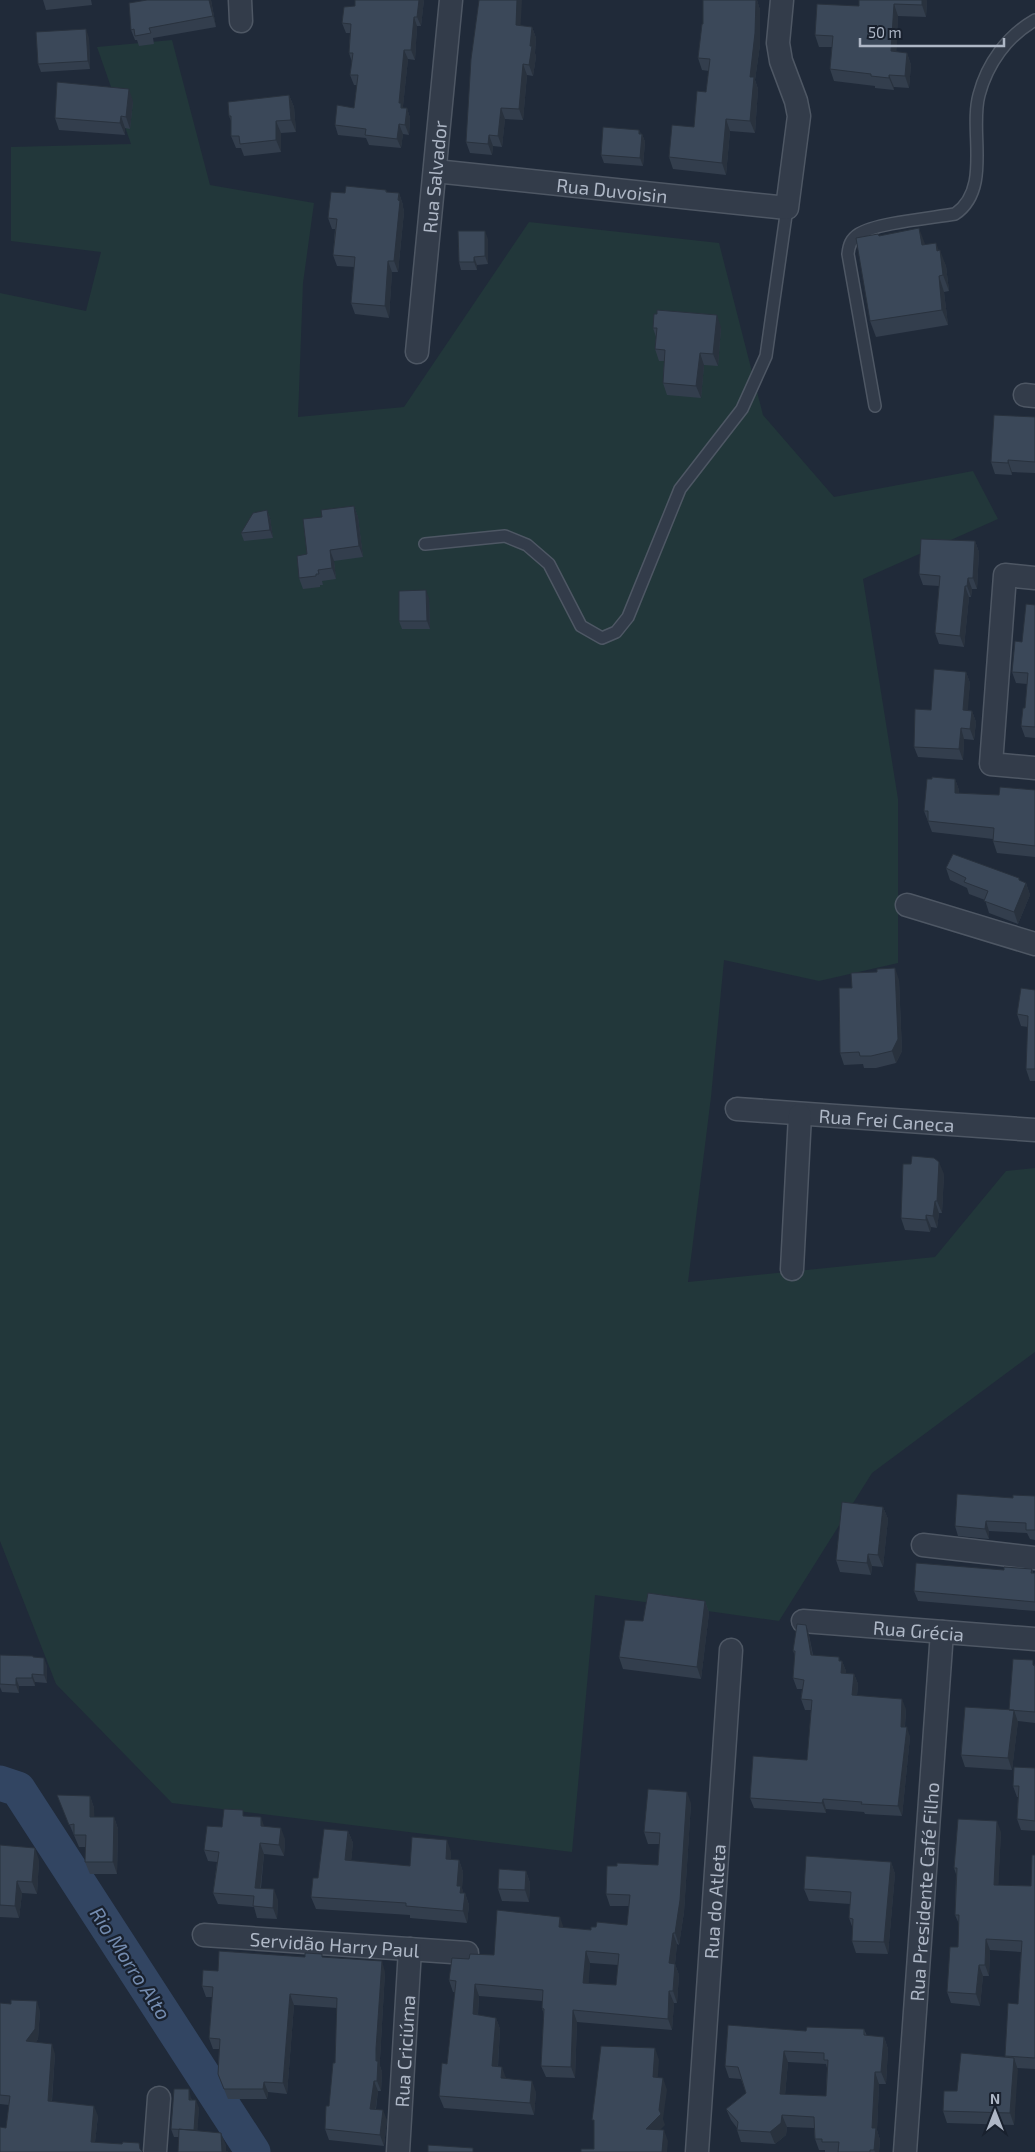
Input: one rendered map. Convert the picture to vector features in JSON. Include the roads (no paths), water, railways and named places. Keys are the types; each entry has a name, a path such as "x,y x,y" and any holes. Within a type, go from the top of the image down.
{"street":[{"name":"Rua Salvador","path":"417,352 451,0"},
{"path":"782,0 778,43 780,61 796,101 799,116 787,208"},
{"name":"Rua Duvoisin","path":"435,171 787,208"},
{"path":"1035,578 1006,575 991,764 1035,768"},
{"path":"907,905 1035,944"},
{"name":"Rua Frei Caneca","path":"738,1109 800,1115 1035,1130"},
{"path":"792,1269 800,1115"},
{"path":"922,1545 1035,1558"},
{"name":"Rua Grécia","path":"804,1621 1035,1639"},
{"name":"Rua Presidente Café Filho","path":"906,2152 942,1632"},
{"name":"Rua do Atleta","path":"697,2152 732,1650"},
{"name":"Servidão Harry Paul","path":"204,1935 467,1953"},
{"name":"Rua Criciúma","path":"398,2152 410,1949"},
{"path":"156,2152 159,2098"}],"lane":[{"path":"875,406 848,254 849,243 858,234 873,228 955,214 963,208 975,187 978,95 995,55 1023,27 1035,20"},
{"path":"425,544 505,536 527,545 549,564 581,626 602,638 616,632 628,616 680,489 742,409 766,356 787,208"}],"waterway":[{"name":"Rio Morro Alto","path":"0,1783 18,1789 253,2152"}]}
